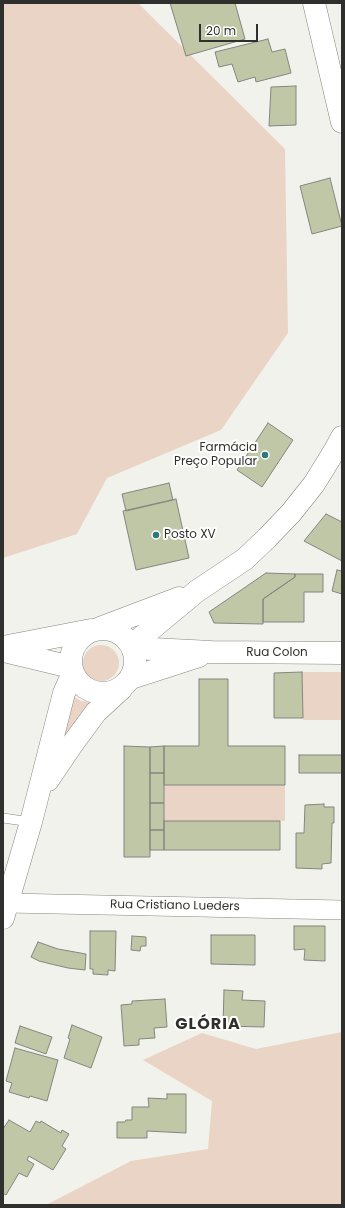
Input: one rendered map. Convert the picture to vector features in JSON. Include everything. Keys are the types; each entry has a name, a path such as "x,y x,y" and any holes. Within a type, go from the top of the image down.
{"main road":[{"path":"314,3 342,122"},
{"path":"132,647 197,591 245,559 267,538 286,518 314,484 336,450 342,437"},
{"path":"5,910 31,822 64,693 72,670 72,651 77,642 83,635 96,629 197,591"},
{"path":"3,647 96,629 111,629 120,633 128,640 136,659 135,669 128,682 96,712 38,794"},
{"name":"Rua Colon","path":"132,647 212,652 342,653"},
{"path":"3,650 72,670 77,680 94,692 105,694 115,691 128,682"},
{"name":"Rua Colon","path":"128,682 212,652"}],"street":[{"name":"Rua Cristiano Lueders","path":"5,910 342,910"}],"lane":[{"path":"3,818 31,822"}],"shaded area":[{"path":"3,3 138,3 285,149 288,333 221,430 107,478 77,534 3,558"},
{"path":"101,645 114,650 119,663 114,676 101,681 88,676 83,663 88,650"},
{"path":"302,672 342,672 342,720 303,720"},
{"path":"69,694 81,701 100,703 62,750"},
{"path":"164,785 285,785 285,821 164,821"},
{"path":"342,1032 342,1205 46,1205 131,1161 208,1149 212,1101 143,1060 202,1033 256,1049"}],"building":[{"path":"170,3 235,3 245,39 186,56"},
{"path":"268,39 272,52 285,49 291,73 256,82 255,77 238,82 232,64 219,67 215,52"},
{"path":"296,86 296,125 269,126 271,87"},
{"path":"330,178 342,226 312,234 300,186"},
{"name":"Farmácia Preço Popular","path":"268,423 293,440 262,487 237,470"},
{"path":"169,483 173,500 126,511 122,494"},
{"name":"Posto XV","path":"176,499 189,558 136,570 123,511"},
{"path":"326,514 342,522 342,561 304,541"},
{"path":"337,570 342,571 342,594 332,591"},
{"path":"266,573 295,574 295,577 263,599 263,624 214,623 209,612"},
{"path":"295,574 323,574 323,592 304,592 304,622 263,622 263,599 295,577"},
{"path":"302,672 303,718 274,718 274,673"},
{"path":"199,679 228,679 228,746 285,746 285,785 164,785 164,746 199,746"},
{"path":"124,746 150,747 150,857 124,857"},
{"path":"164,746 164,773 150,773 150,747"},
{"path":"299,755 342,755 342,773 299,773"},
{"path":"150,773 164,773 164,803 150,803"},
{"path":"150,803 164,803 164,830 150,830"},
{"path":"324,804 324,807 334,807 331,863 322,864 322,869 296,868 296,833 304,833 305,805"},
{"path":"164,821 280,821 280,850 164,850"},
{"path":"150,830 164,830 164,850 150,850"},
{"path":"294,926 325,926 325,961 304,960 305,949 294,950"},
{"path":"90,931 116,931 115,971 108,970 108,975 93,974 93,969 90,969"},
{"path":"211,935 255,935 255,965 211,964"},
{"path":"132,936 146,937 146,946 141,946 140,951 131,950"},
{"path":"38,942 58,949 86,954 85,970 51,964 31,957"},
{"path":"224,990 243,991 242,1000 265,1001 264,1027 223,1026"},
{"path":"165,999 167,1027 154,1028 155,1038 139,1039 139,1045 124,1046 121,1005 132,1004 132,1001"},
{"path":"72,1025 102,1037 91,1068 64,1058 70,1039 68,1038"},
{"path":"20,1026 52,1037 46,1054 15,1043"},
{"path":"15,1048 58,1060 47,1101 30,1096 29,1098 9,1092 12,1083 6,1081"},
{"path":"167,1094 186,1094 186,1133 147,1131 147,1138 117,1138 117,1122 132,1120 132,1107 149,1107 148,1098 167,1099"},
{"path":"9,1120 30,1132 36,1121 40,1123 41,1121 61,1133 62,1130 69,1134 62,1146 66,1149 53,1170 29,1156 27,1160 34,1164 27,1177 19,1173 6,1195 3,1193 3,1129"}],"place":[{"name":"Farmácia Preço Popular","path":"265,455"},
{"name":"Posto XV","path":"156,535"}],"district":[{"name":"GLÓRIA","path":"208,1025"}]}
